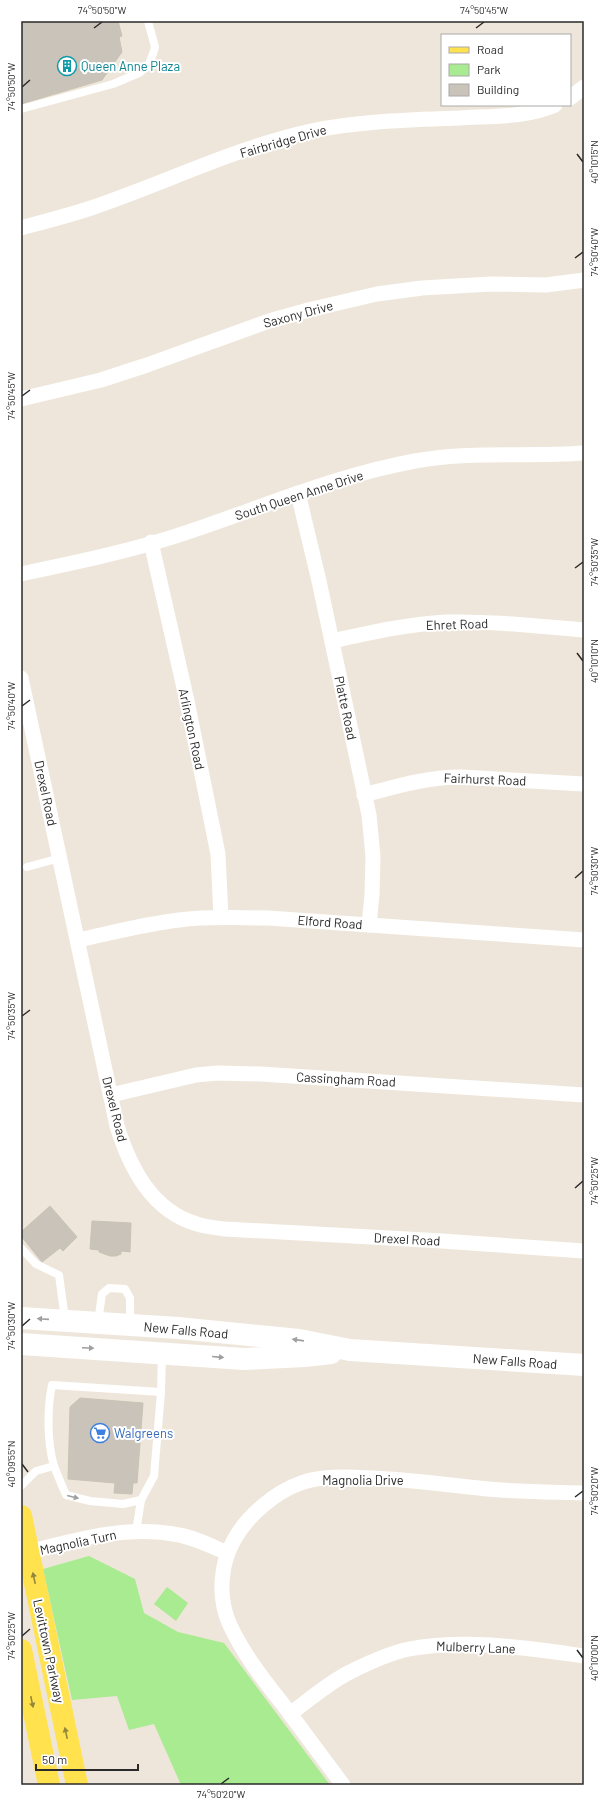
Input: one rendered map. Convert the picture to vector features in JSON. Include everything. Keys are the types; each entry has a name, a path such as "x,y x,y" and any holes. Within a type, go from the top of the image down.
{"main road":[{"name":"New Falls Road","path":"21,1318 130,1325 299,1340 350,1350 584,1365"},
{"name":"New Falls Road","path":"21,1344 162,1352 244,1359 305,1356 350,1350"},
{"name":"Levittown Parkway","path":"21,1516 25,1553 77,1785"},
{"name":"Levittown Parkway","path":"21,1650 50,1785"}],"street":[{"path":"571,97 584,87"},
{"name":"Fairbridge Drive","path":"21,228 88,209 260,145 310,131 345,125 390,121 507,116 531,112 552,106"},
{"name":"Saxony Drive","path":"21,399 101,380 147,366 269,321 308,310 377,294 422,288 491,284 546,285 584,280"},
{"name":"South Queen Anne Drive","path":"21,574 189,532 298,494 372,471 427,459 475,455 584,452"},
{"name":"Platte Road","path":"298,494 319,581 369,815 372,856 372,895 369,925"},
{"name":"Arlington Road","path":"151,542 187,701 218,854 220,917"},
{"name":"Ehret Road","path":"332,641 375,632 445,622 480,622 584,630"},
{"name":"Drexel Road","path":"21,678 122,1142 130,1161 143,1184 162,1205 181,1218 198,1225 225,1229 442,1241 584,1251"},
{"name":"Fairhurst Road","path":"364,794 442,777 584,784"},
{"name":"Elford Road","path":"78,940 135,927 180,920 220,917 268,918 584,940"},
{"name":"Cassingham Road","path":"111,1095 196,1075 217,1073 261,1074 584,1095"},
{"name":"Magnolia Drive","path":"343,1785 242,1647 228,1622 222,1592 223,1573 227,1554 238,1533 268,1502 291,1488 320,1478 354,1477 405,1479 490,1489 584,1493"},
{"name":"Magnolia Turn","path":"25,1553 91,1537 136,1532 177,1534 197,1540 227,1554"},
{"name":"Mulberry Lane","path":"290,1714 349,1673 386,1656 407,1650 429,1646 502,1646 584,1656"}],"lane":[{"path":"21,109 113,84 139,73 148,66 154,54 155,47 148,21"},
{"path":"27,867 60,858"},
{"path":"21,1248 36,1264 59,1275 65,1321"},
{"path":"98,1323 102,1294 109,1288 125,1289 130,1298 130,1325"},
{"path":"136,1532 141,1500 154,1476 161,1392 162,1352"},
{"path":"141,1500 123,1504 90,1501 66,1495 54,1466 51,1452 48,1404 52,1385 161,1392"},
{"path":"21,1486 36,1471 54,1466"}],"green space":[{"path":"89,1556 135,1579 144,1613 178,1632 224,1643 330,1785 181,1785 154,1724 129,1730 117,1696 72,1700 43,1569"},
{"path":"167,1587 188,1603 176,1621 154,1604"}],"building":[{"name":"Queen Anne Plaza","path":"21,21 118,21 122,36 119,37 122,52 102,80 21,104"},
{"path":"50,1206 77,1237 63,1251 60,1248 42,1262 21,1236 21,1232"},
{"path":"92,1221 131,1223 130,1252 121,1251 121,1254 110,1256 99,1252 99,1250 90,1249"},
{"path":"80,1398 143,1403 137,1483 133,1483 132,1494 114,1493 115,1483 68,1479 70,1407"}],"place":[{"name":"Queen Anne Plaza","path":"67,66"},
{"name":"Walgreens","path":"100,1433"}]}
